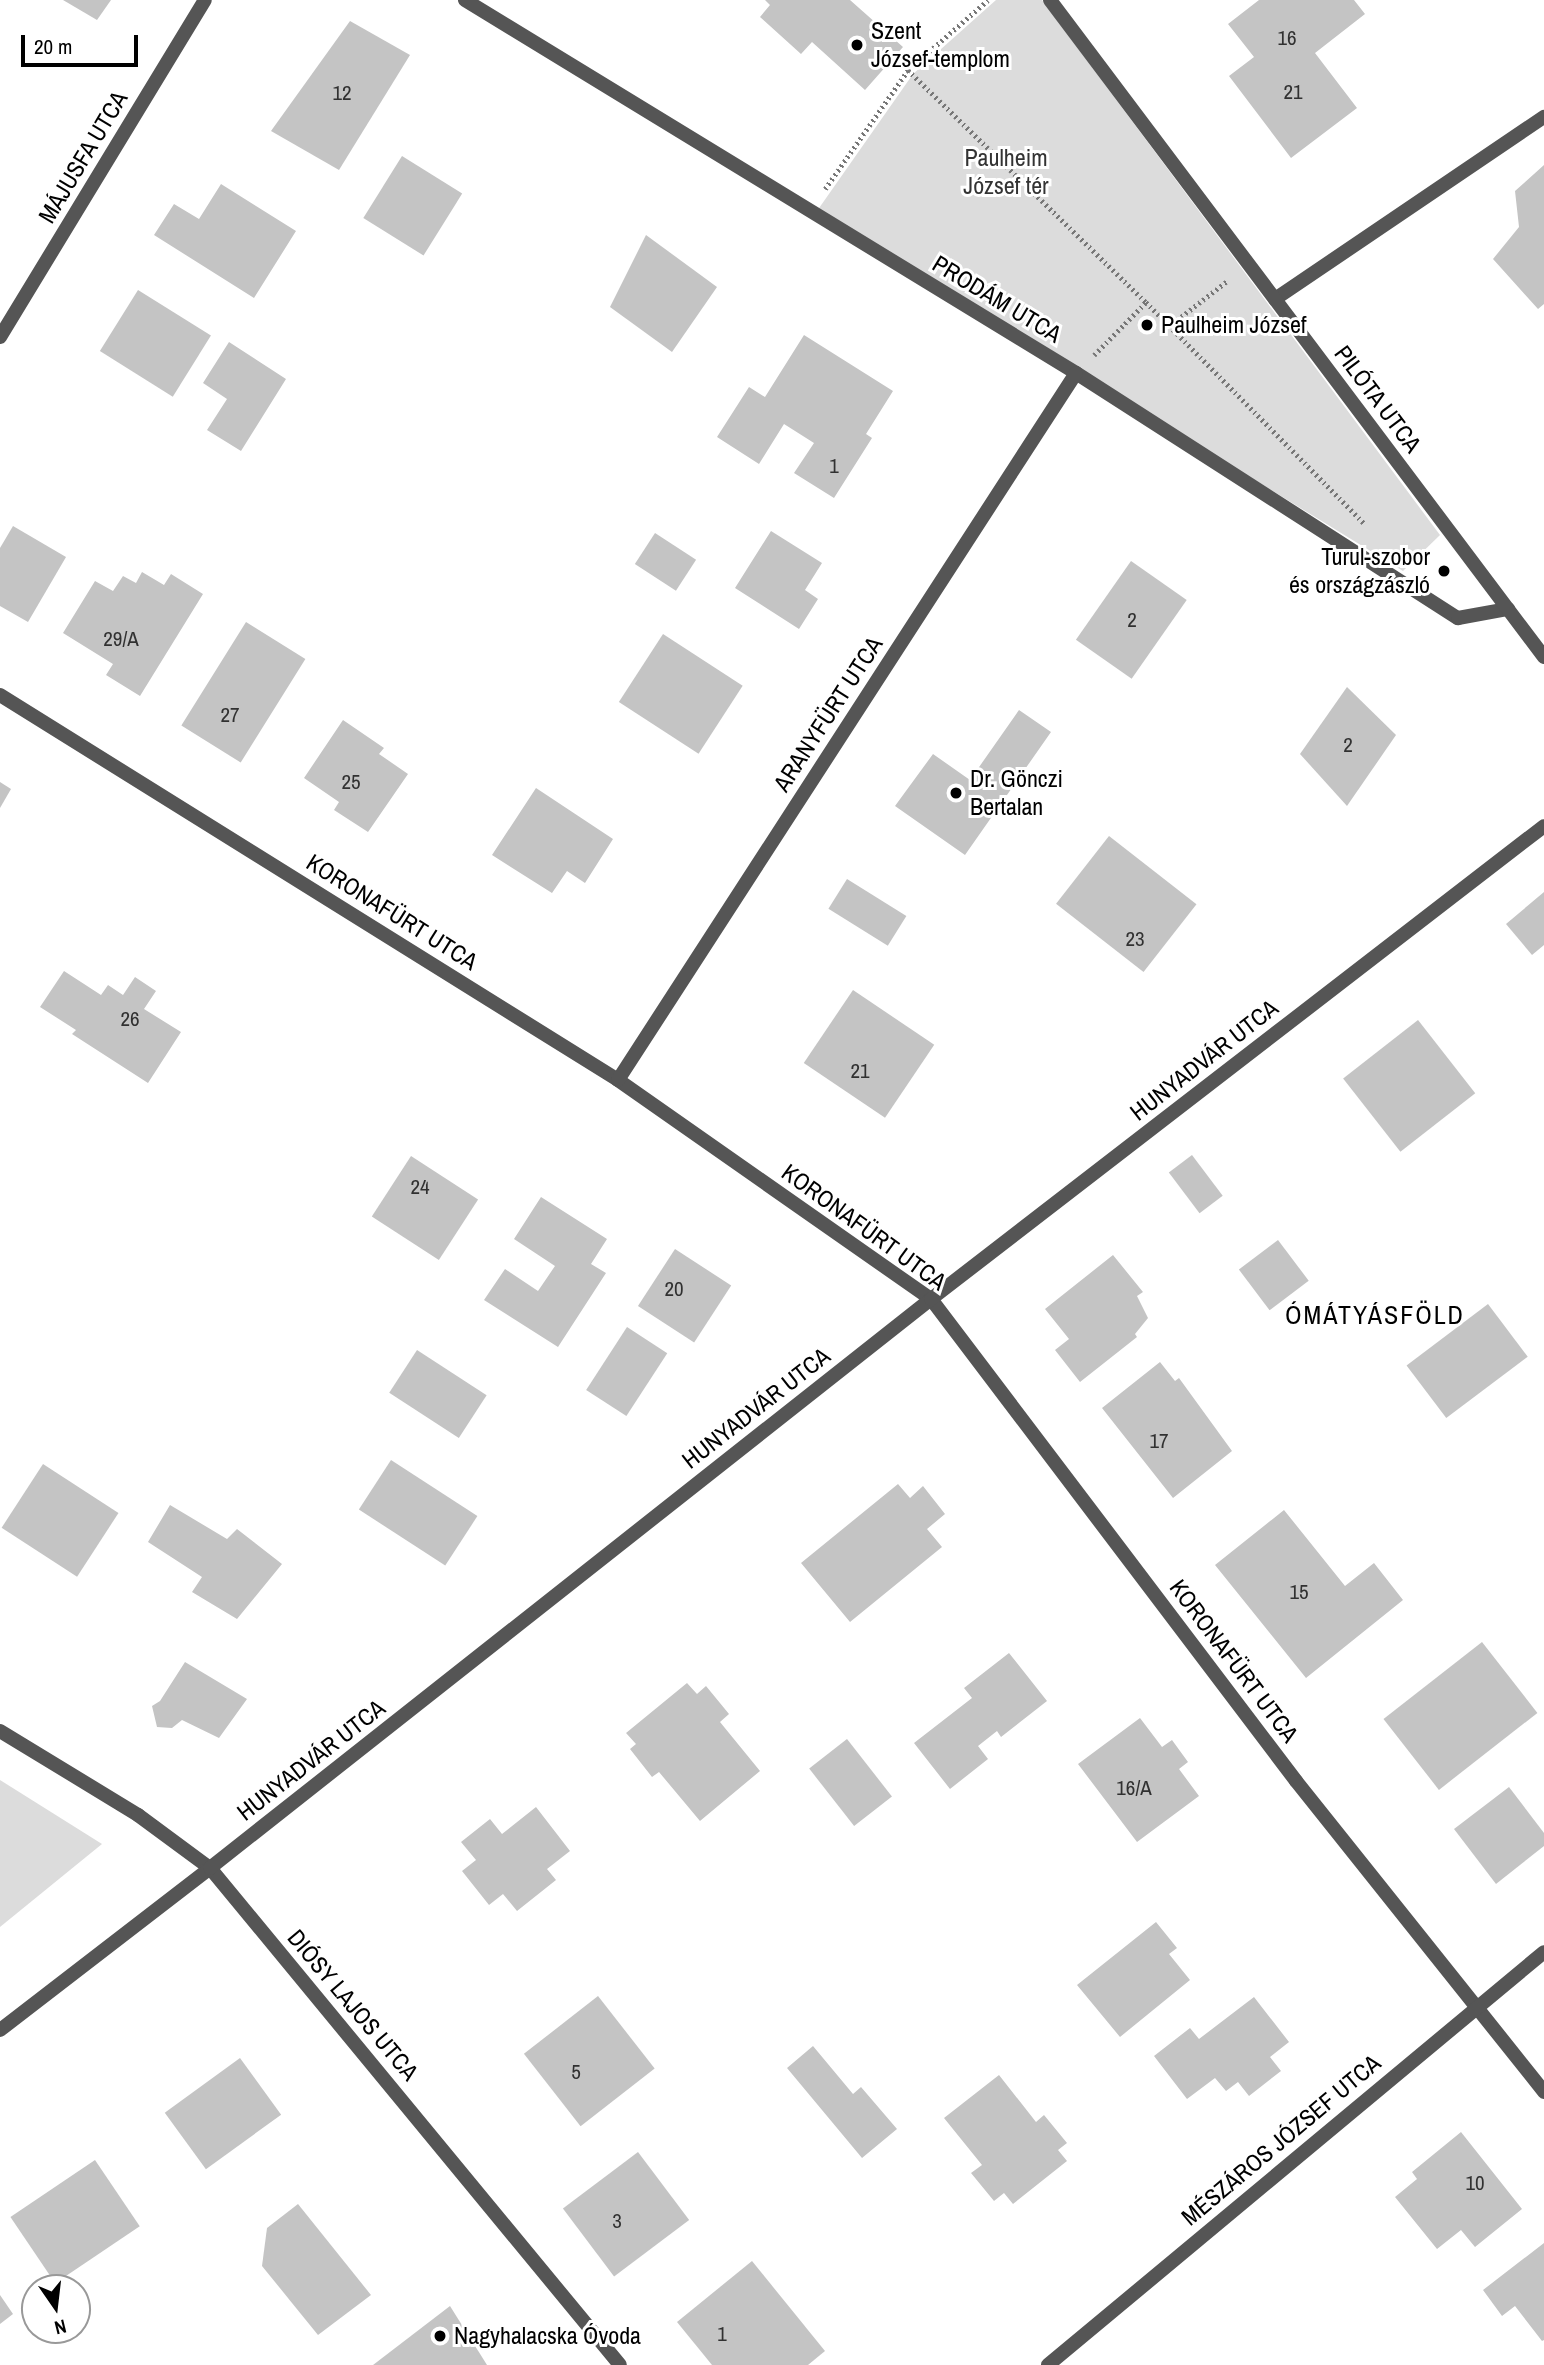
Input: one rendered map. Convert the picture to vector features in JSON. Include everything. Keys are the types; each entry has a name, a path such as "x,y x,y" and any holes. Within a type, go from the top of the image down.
{"street":[{"name":"MÁJUSFA UTCA","path":"0,337 205,0"},
{"name":"PRODÁM UTCA","path":"465,0 1076,373 1458,618 1508,609"},
{"name":"PILÓTA UTCA","path":"1053,1 1247,265 1544,657"},
{"path":"1275,299 1544,117"},
{"name":"ARANYFÜRT UTCA","path":"618,1080 1076,373"},
{"name":"KORONAFÜRT UTCA","path":"0,695 618,1080 932,1299 1296,1781 1544,2092"},
{"name":"HUNYADVÁR UTCA","path":"0,2030 210,1868 932,1299 1544,826"},
{"name":"DIÓSY LAJOS UTCA","path":"0,1731 138,1815 210,1868 620,2365"},
{"name":"MÉSZÁROS JÓZSEF UTCA","path":"1048,2365 1544,1952"}],"path":[{"path":"809,211 908,70 988,0"},
{"path":"908,70 1146,302 1371,530"},
{"path":"1168,327 1247,265"},
{"path":"1076,373 1146,302"}],"green space":[{"name":"Paulheim József tér","path":"996,0 1042,0 1440,535 1403,571 817,211 913,74"},
{"path":"0,1780 102,1844 0,1927"}],"building":[{"path":"63,0 111,0 97,20"},
{"name":"Szent József-templom","path":"765,0 850,0 903,47 865,90 812,42 801,54 760,17 770,5"},
{"path":"1259,0 1354,0 1365,14 1315,53 1357,108 1291,158 1229,76 1254,57 1228,24"},
{"path":"350,21 410,55 339,170 271,131"},
{"path":"402,156 462,194 424,256 363,218"},
{"path":"1544,165 1544,304 1538,309 1493,259 1519,227 1515,191"},
{"path":"221,184 296,231 254,298 154,235 174,204 199,219"},
{"path":"646,235 717,287 672,352 610,307"},
{"path":"138,290 211,336 173,397 100,351"},
{"path":"804,335 893,391 866,434 872,438 834,498 794,473 814,443 784,424 759,464 717,437 749,387 765,397"},
{"path":"229,342 286,379 241,451 207,430 227,399 203,383"},
{"path":"13,526 66,557 28,622 0,606 0,548"},
{"path":"771,531 822,563 805,590 818,599 799,629 735,588"},
{"path":"655,533 696,560 676,591 635,564"},
{"path":"1131,561 1187,600 1132,679 1076,640"},
{"path":"142,572 164,585 171,574 203,594 140,696 106,675 113,664 63,633 95,581 113,591 123,576 136,583"},
{"path":"246,622 305,659 241,763 181,725"},
{"path":"663,634 743,686 699,754 619,702"},
{"path":"1347,687 1396,735 1347,806 1300,754"},
{"name":"Dr. Gönczi Bertalan","path":"1019,710 1051,732 965,855 895,806 933,754 970,780"},
{"path":"343,720 384,748 379,754 408,774 368,832 334,810 339,802 304,778"},
{"path":"0,782 11,789 0,808"},
{"path":"536,788 613,839 585,883 567,871 552,893 492,855"},
{"path":"1109,836 1196,904 1144,972 1056,904"},
{"path":"847,879 906,916 888,946 828,909"},
{"path":"1544,892 1544,945 1532,955 1506,924"},
{"path":"64,971 101,995 108,985 123,995 135,977 156,991 144,1009 181,1032 148,1083 72,1034 76,1030 40,1007"},
{"path":"853,990 934,1045 885,1118 804,1063"},
{"path":"1418,1020 1475,1093 1400,1152 1343,1078"},
{"path":"1192,1155 1223,1196 1200,1213 1169,1172"},
{"path":"411,1156 478,1200 439,1260 372,1216"},
{"path":"541,1197 607,1239 591,1264 606,1273 558,1347 484,1300 505,1269 538,1291 555,1266 514,1239"},
{"path":"1278,1240 1309,1281 1270,1310 1239,1269"},
{"path":"675,1249 731,1285 694,1343 638,1306"},
{"path":"1113,1255 1143,1292 1137,1296 1148,1318 1135,1334 1137,1337 1080,1382 1055,1350 1069,1339 1045,1309"},
{"path":"1488,1304 1528,1357 1446,1418 1407,1365"},
{"path":"627,1327 667,1353 626,1416 586,1390"},
{"path":"417,1350 487,1395 459,1438 389,1393"},
{"path":"1160,1362 1175,1381 1179,1378 1232,1451 1173,1498 1102,1408"},
{"path":"391,1460 477,1516 445,1566 359,1509"},
{"path":"43,1464 118,1513 77,1577 2,1528"},
{"path":"898,1484 910,1498 923,1486 945,1514 927,1529 942,1547 850,1622 801,1563"},
{"path":"170,1505 227,1539 237,1529 282,1564 237,1619 192,1592 202,1577 148,1542"},
{"path":"1284,1510 1345,1586 1374,1563 1403,1600 1306,1678 1215,1565"},
{"path":"1482,1642 1537,1713 1439,1790 1383,1719"},
{"path":"1009,1653 1047,1701 1001,1737 997,1731 978,1746 988,1759 950,1789 914,1743 972,1698 964,1688"},
{"path":"185,1662 247,1699 219,1738 182,1720 172,1728 157,1727 152,1706 160,1701"},
{"path":"687,1683 697,1694 706,1686 729,1714 720,1722 760,1771 700,1821 659,1772 652,1777 630,1749 636,1744 626,1733"},
{"path":"1140,1718 1162,1747 1172,1740 1188,1762 1179,1769 1199,1796 1137,1842 1078,1764"},
{"path":"847,1739 892,1797 854,1826 809,1769"},
{"path":"1509,1787 1544,1833 1544,1846 1496,1884 1454,1829"},
{"path":"536,1807 570,1851 547,1869 556,1880 517,1911 503,1894 489,1905 462,1871 476,1860 461,1842 490,1819 502,1834"},
{"path":"1156,1922 1177,1948 1169,1954 1190,1980 1120,2037 1077,1985"},
{"path":"598,1996 655,2068 581,2126 524,2054"},
{"path":"1254,1997 1289,2042 1270,2057 1281,2071 1249,2096 1238,2082 1226,2091 1215,2078 1187,2099 1154,2056 1190,2028 1199,2039"},
{"path":"813,2046 853,2094 861,2087 897,2129 862,2158 787,2068"},
{"path":"240,2058 281,2115 206,2169 165,2113"},
{"path":"999,2075 1036,2122 1044,2115 1067,2143 1058,2150 1067,2161 1013,2204 1004,2193 994,2201 971,2173 982,2165 944,2118"},
{"path":"1461,2132 1522,2209 1475,2247 1461,2230 1437,2249 1395,2197 1417,2179 1412,2172"},
{"path":"638,2152 689,2220 614,2276 563,2209"},
{"path":"95,2160 140,2226 69,2274 49,2274 10,2217"},
{"path":"298,2204 371,2295 318,2335 262,2266 267,2228"},
{"path":"1544,2243 1542,2341 1515,2306 1502,2316 1483,2290"},
{"path":"752,2261 825,2351 808,2365 712,2365 677,2322"},
{"path":"0,2295 13,2314 0,2324"},
{"name":"Nagyhalacska Óvoda","path":"450,2306 487,2365 373,2365"}],"place":[{"name":"Szent József-templom","path":"857,45"},
{"name":"Paulheim József","path":"1147,325"},
{"name":"Turul-szobor és országzászló","path":"1444,571"},
{"name":"Dr. Gönczi Bertalan","path":"956,793"},
{"name":"Nagyhalacska Óvoda","path":"440,2336"}],"district":[{"name":"ÓMÁTYÁSFÖLD","path":"1375,1315"}]}
